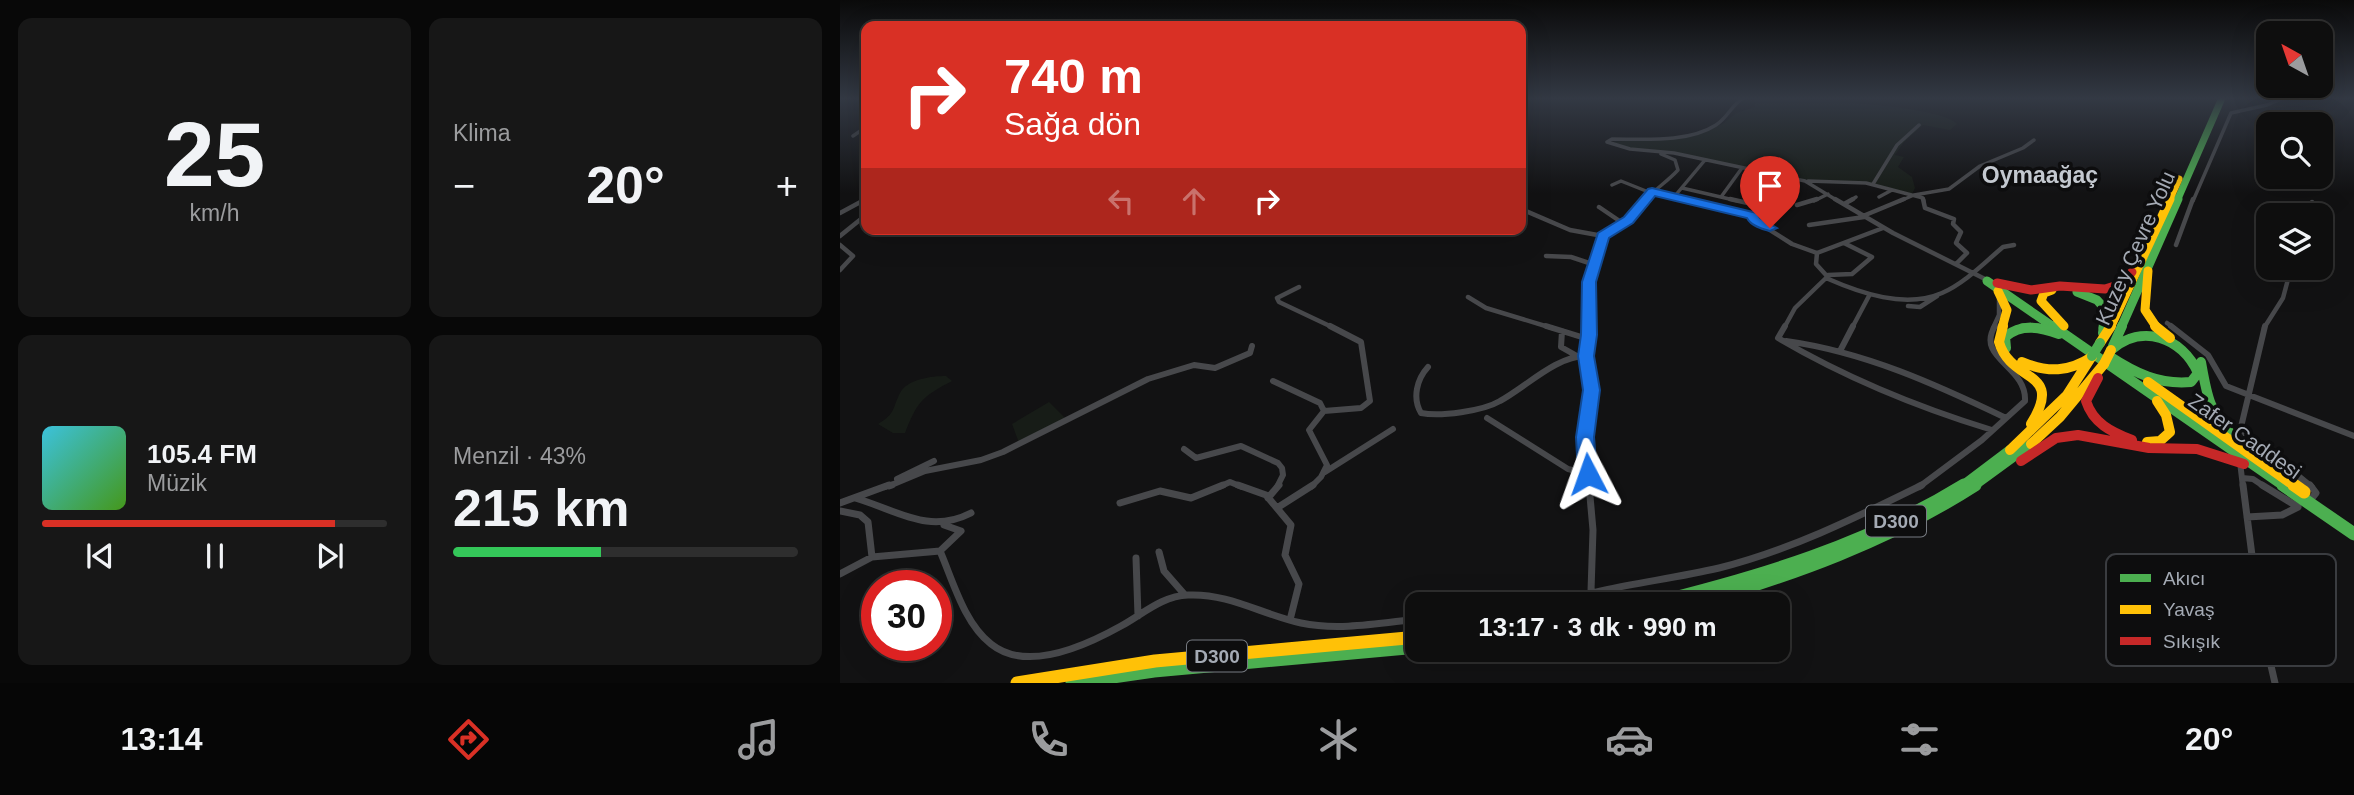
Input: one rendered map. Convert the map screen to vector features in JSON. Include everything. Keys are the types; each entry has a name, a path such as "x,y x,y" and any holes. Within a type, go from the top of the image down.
{"highway":[{"name":"Kuzey Çevre Yolu","path":"2111,350 2145,262 2205,130"},
{"name":"Kuzey Çevre Yolu","path":"2100,342 2145,262"},
{"path":"1987,281 2031,290 2060,286 2105,289 2121,284 2145,262"},
{"path":"2145,262 2143,309 2147,320 2198,358 2206,373 2205,397 2210,408 2229,432 2278,468"},
{"path":"1980,471 2036,419 2046,401 2044,391 2037,382 2000,348 1999,332 2008,319 2008,310 1999,291 1987,281"},
{"path":"1987,281 2010,290 2117,366"},
{"path":"1987,281 2090,353"},
{"path":"2064,326 2043,306 2041,296 2044,293 2054,289 2074,291 2102,304 2107,314 2100,342"},
{"path":"2090,353 2076,369 2046,371 2014,357 2006,348 2005,337 2017,328 2043,328 2117,366 2165,383 2191,382 2198,373 2194,361 2186,352 2157,338 2142,335 2128,337 2111,350"},
{"name":"D300","path":"1697,592 1744,580 1832,550 1937,500 2018,443 2056,408 2088,368 2090,353 2100,342"},
{"name":"D300","path":"1731,592 1817,565 1900,529 1988,479 2065,412 2104,364 2111,350"},
{"path":"2104,364 2087,401 2089,412 2107,429 2140,442 2155,442 2166,438 2170,432 2170,424 2151,394"},
{"name":"Zafer Caddesi","path":"2117,366 2278,468 2306,500 2354,526"},
{"name":"Zafer Caddesi","path":"2117,366 2151,394 2354,534"},
{"path":"1945,505 1992,480 2047,442 2066,436 2091,437 2149,448 2197,449 2240,462 2279,483"},
{"name":"D300","path":"1017,683 1155,661 1405,638"},
{"name":"D300","path":"1072,683 1154,671 1405,648"}],"street":[{"path":"853,136 861,130"},
{"path":"1526,211 1570,230 1603,236 1624,224 1652,192 1665,185 1678,167 1671,158 1607,142 1612,139 1657,138 1706,130"},
{"path":"1873,184 1897,145 1914,130"},
{"path":"2176,245 2206,165 2223,130"},
{"path":"1809,225 1864,216 1914,195 1948,189 1980,166 2023,148 2034,140"},
{"path":"1648,151 1674,153 1805,181 1873,184 1914,195 1924,199 1925,208 1954,218 1953,224 1961,232 1956,243 1967,253 1956,264"},
{"path":"1674,197 1705,160"},
{"path":"1721,197 1742,168"},
{"path":"1753,216 1777,183 1788,177"},
{"path":"1612,186 1621,181 1652,192 1753,216 1754,220 1791,244 1817,253 1883,228"},
{"path":"1805,181 1883,228 1987,281"},
{"path":"1682,188 1762,206"},
{"path":"1879,197 1892,190"},
{"path":"1797,205 1809,203 1828,194"},
{"path":"1844,204 1856,197"},
{"path":"840,213 861,202"},
{"path":"1599,207 1624,224"},
{"path":"840,236 861,219"},
{"path":"1591,591 1593,530 1585,437 1591,390 1586,356 1589,282 1603,236"},
{"path":"1844,243 1872,257 1852,274 1826,277 1795,308 1778,338 1818,363 1892,397 1992,430"},
{"path":"840,245 853,257 840,270"},
{"path":"1909,306 1920,307 2003,247 2014,245"},
{"path":"1817,253 1816,264 1826,277 1870,293 1904,299 1941,293"},
{"path":"1546,256 1571,257 1595,265"},
{"path":"2278,468 2242,432 2264,327 2283,298 2288,280"},
{"path":"1299,287 1277,298 1279,302 1318,323 1345,331 1361,342 1370,402 1361,408 1324,411 1312,422 1309,430 1327,464 1325,472"},
{"path":"1588,592 1722,567 1827,533 1928,482 2023,404 2026,394 2020,378 1998,358 1989,342 1990,333 1999,317 1999,291"},
{"path":"1840,351 1870,293"},
{"path":"1468,298 1486,308 1588,340"},
{"path":"2167,323 2203,351 2214,365 2221,383 2354,436"},
{"path":"1562,331 1561,347 1577,356"},
{"path":"1783,340 1840,351 1919,376 2006,418"},
{"path":"840,503 925,471 992,456 1033,438 1137,383 1194,365 1215,368 1250,353 1252,346"},
{"path":"1428,367 1419,377 1416,405 1421,413 1436,415 1502,401 1559,364 1577,356 1586,356"},
{"path":"1273,381 1320,403 1324,411"},
{"path":"1487,418 1568,469 1588,474"},
{"path":"1278,508 1309,488 1325,472 1393,429"},
{"path":"1184,449 1197,457 1241,446 1251,454 1271,457 1281,468 1284,477 1282,484 1268,498"},
{"path":"889,486 908,472 934,461"},
{"path":"2240,462 2252,554"},
{"path":"2242,478 2253,479 2306,500"},
{"path":"1121,503 1160,491 1191,498 1232,482 1268,498 1290,522 1285,555 1299,584 1290,620"},
{"path":"840,574 873,557 940,551 961,531 906,517 885,506 855,498"},
{"path":"2247,517 2282,515 2306,500"},
{"path":"840,511 866,519 870,529 873,557"},
{"path":"944,525 971,513"},
{"path":"940,551 973,621 988,642 1005,652 1035,655 1063,651 1102,635 1160,602 1185,595 1240,602 1290,620 1336,626 1405,620"},
{"path":"1158,552 1164,571 1185,595"},
{"path":"1136,558 1138,616"}],"shaded area":[{"path":"1918,130 1895,155 1904,157 1898,167 1912,177 1915,188 1912,194 1872,183 1807,180 1668,151 1641,151 1611,142 1667,138 1708,131"},
{"path":"946,376 952,381 921,402 905,433 893,433 878,424 891,414 900,393 908,384"},
{"path":"1049,402 1065,418 1019,443 1012,424"}],"traffic: fast":[{"path":"2113,346 2208,130"},
{"path":"1987,281 2354,534"},
{"path":"2077,292 2097,300 2105,309 2103,333"},
{"path":"2006,348 2005,337 2017,329 2038,328 2059,334"},
{"path":"2109,356 2138,373 2168,382 2191,382 2198,373 2188,355 2161,338 2139,335 2129,337 2111,350"},
{"path":"2092,356 2100,343"},
{"path":"2201,362 2208,403 2219,422 2234,437"},
{"path":"1735,592 1827,560 1913,522 1954,499 2031,444"},
{"path":"1701,592 1792,565 1886,528 1930,506 1972,480 2010,450"},
{"path":"1072,683 1154,671 1405,648"}],"traffic: slow":[{"path":"2100,343 2109,330 2179,179"},
{"path":"2148,271 2145,310 2152,323 2170,338"},
{"path":"2052,290 2044,293 2041,301 2064,326"},
{"path":"1998,291 2007,310 1999,338 2000,347 2016,367 2035,380 2044,396 2041,408 2031,424"},
{"path":"2104,364 2111,350"},
{"path":"2010,450 2067,395 2092,356"},
{"path":"2022,362 2040,369 2058,370 2075,367 2092,357"},
{"path":"2031,444 2060,417 2104,364"},
{"path":"2148,382 2304,492"},
{"path":"2147,442 2160,441 2170,432 2166,415 2157,401"},
{"path":"1017,683 1155,661 1405,638"}],"traffic: jam":[{"path":"1997,283 2031,290 2060,286 2105,289 2121,284 2132,272"},
{"path":"2098,378 2086,401 2092,416 2103,426 2132,440"},
{"path":"2021,461 2056,438 2078,435 2149,448 2197,449 2244,464"}],"district":[{"name":"Oymaağaç","path":"2040,175"}],"route":[{"path":"1588,474 1585,437 1591,390 1586,356 1589,335 1589,282 1603,236 1628,220 1652,192 1753,216 1754,220 1770,228"}]}
